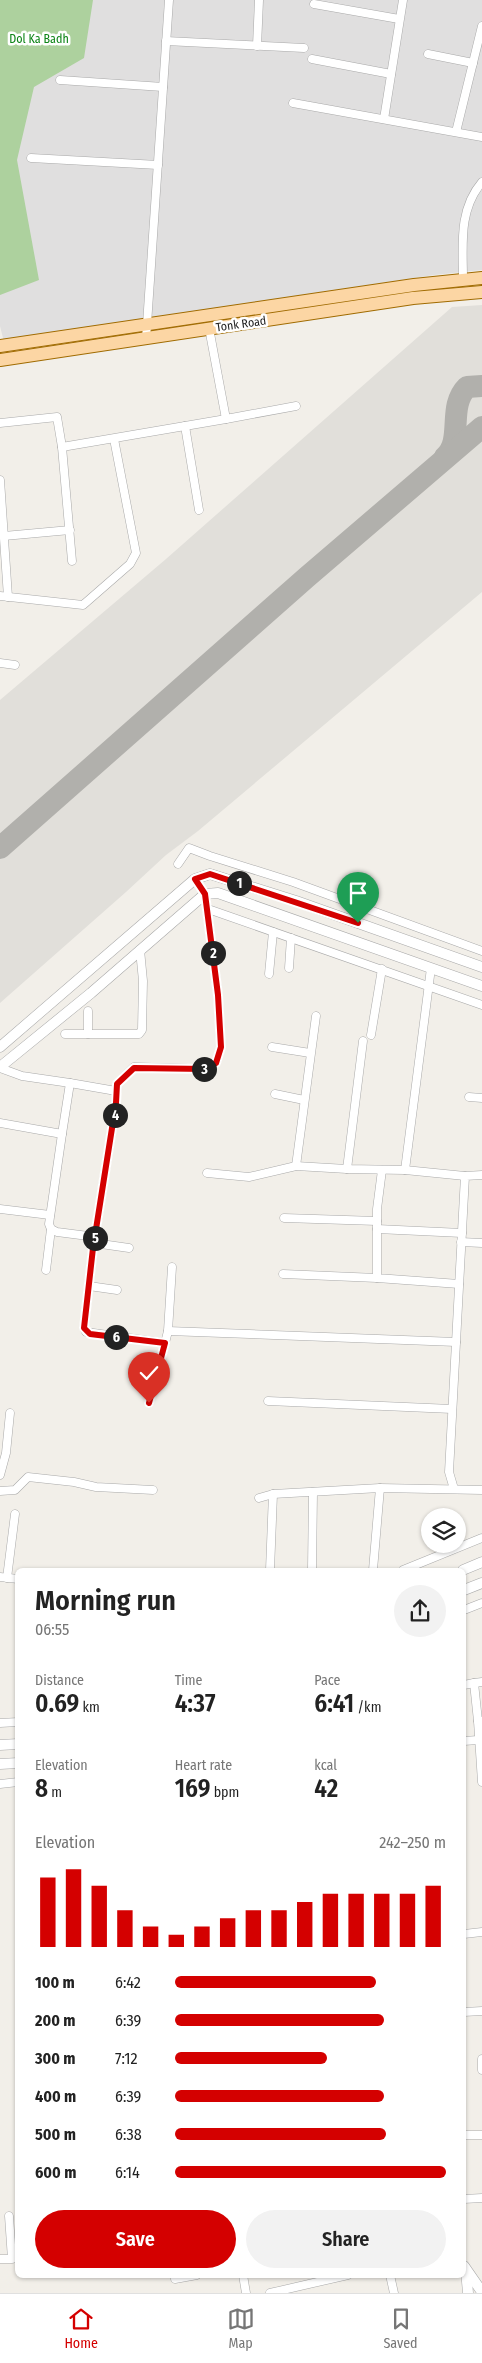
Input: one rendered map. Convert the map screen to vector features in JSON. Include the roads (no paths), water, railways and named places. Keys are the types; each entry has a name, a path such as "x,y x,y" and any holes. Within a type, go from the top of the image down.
{"main road":[{"name":"Tonk Road","path":"0,345 414,285 482,278"},
{"name":"Tonk Road","path":"0,360 413,298 482,292"}],"street":[{"path":"146,339 169,0"},
{"path":"257,46 259,0"},
{"path":"384,119 403,0"},
{"path":"314,4 399,19"},
{"path":"456,132 482,26"},
{"path":"166,41 304,48"},
{"path":"428,54 473,63"},
{"path":"312,59 391,74"},
{"path":"60,80 163,87"},
{"path":"293,103 482,137"},
{"path":"31,158 158,165"},
{"path":"463,280 462,226 474,192 482,182"},
{"path":"209,328 226,419"},
{"path":"62,448 296,406"},
{"path":"0,423 57,417 62,448 72,561"},
{"path":"185,426 199,510"},
{"path":"0,480 4,536 4,597 84,605 130,564 136,553 114,438"},
{"path":"4,536 70,530"},
{"path":"0,663 15,665"},
{"path":"178,864 189,848 293,882 482,951"},
{"path":"0,1047 195,879 210,874 296,901 482,966"},
{"path":"165,1343 86,1332 84,1328 117,1084 134,1068 206,1069 216,1063 221,1047 208,909 205,894 195,879"},
{"path":"116,1091 22,1076 0,1067 205,894 218,893 482,986"},
{"path":"208,909 482,1005"},
{"path":"269,974 273,932"},
{"path":"289,968 290,938"},
{"path":"65,1034 134,1036 139,1034 142,1030 143,981 140,950"},
{"path":"405,1170 431,968"},
{"path":"371,1035 382,969"},
{"path":"88,1011 88,1034"},
{"path":"296,1166 316,1016"},
{"path":"347,1169 363,1041"},
{"path":"272,1047 310,1053"},
{"path":"46,1270 51,1229 49,1224 50,1216 70,1083"},
{"path":"275,1094 304,1100"},
{"path":"468,1097 482,1098"},
{"path":"0,1123 62,1134"},
{"path":"207,1173 249,1177 296,1166 405,1170 465,1176 482,1175"},
{"path":"377,1278 377,1225 382,1170"},
{"path":"454,1489 449,1472 465,1176"},
{"path":"0,1209 50,1216"},
{"path":"284,1218 462,1233"},
{"path":"51,1229 129,1248"},
{"path":"461,1242 482,1243"},
{"path":"149,1403 168,1331 172,1267"},
{"path":"283,1274 459,1284"},
{"path":"89,1286 117,1290"},
{"path":"168,1331 456,1342"},
{"path":"268,1402 452,1409"},
{"path":"0,1475 6,1453 10,1413"},
{"path":"0,1491 15,1490 28,1477 74,1482 96,1487 153,1490"},
{"path":"374,1568 380,1488"},
{"path":"259,1498 273,1494 380,1488 482,1490"},
{"path":"312,1568 313,1492"},
{"path":"270,1568 273,1494"},
{"path":"4,1578 15,1514"},
{"path":"408,1568 482,1538"},
{"path":"466,1569 482,1562"},
{"path":"466,1589 482,1583"},
{"path":"466,1609 482,1603"},
{"path":"478,1682 480,1721 478,1740 482,1782"},
{"path":"0,1723 15,1722"},
{"path":"466,1741 478,1740"},
{"path":"0,1745 15,1744"},
{"path":"0,1764 15,1763"},
{"path":"0,1784 15,1782"},
{"path":"466,1934 482,1932"},
{"path":"466,2012 482,2011"},
{"path":"482,2059 482,2070"},
{"path":"466,2135 482,2135"},
{"path":"466,2199 482,2198"},
{"path":"0,2259 12,2259 9,2216"},
{"path":"466,2268 482,2292"},
{"path":"466,2276 468,2293"},
{"path":"174,2279 180,2278"},
{"path":"244,2278 246,2293"},
{"path":"270,2293 335,2278"},
{"path":"391,2278 394,2293"}],"park label":[{"name":"Dol Ka Badh","path":"39,39"}]}
